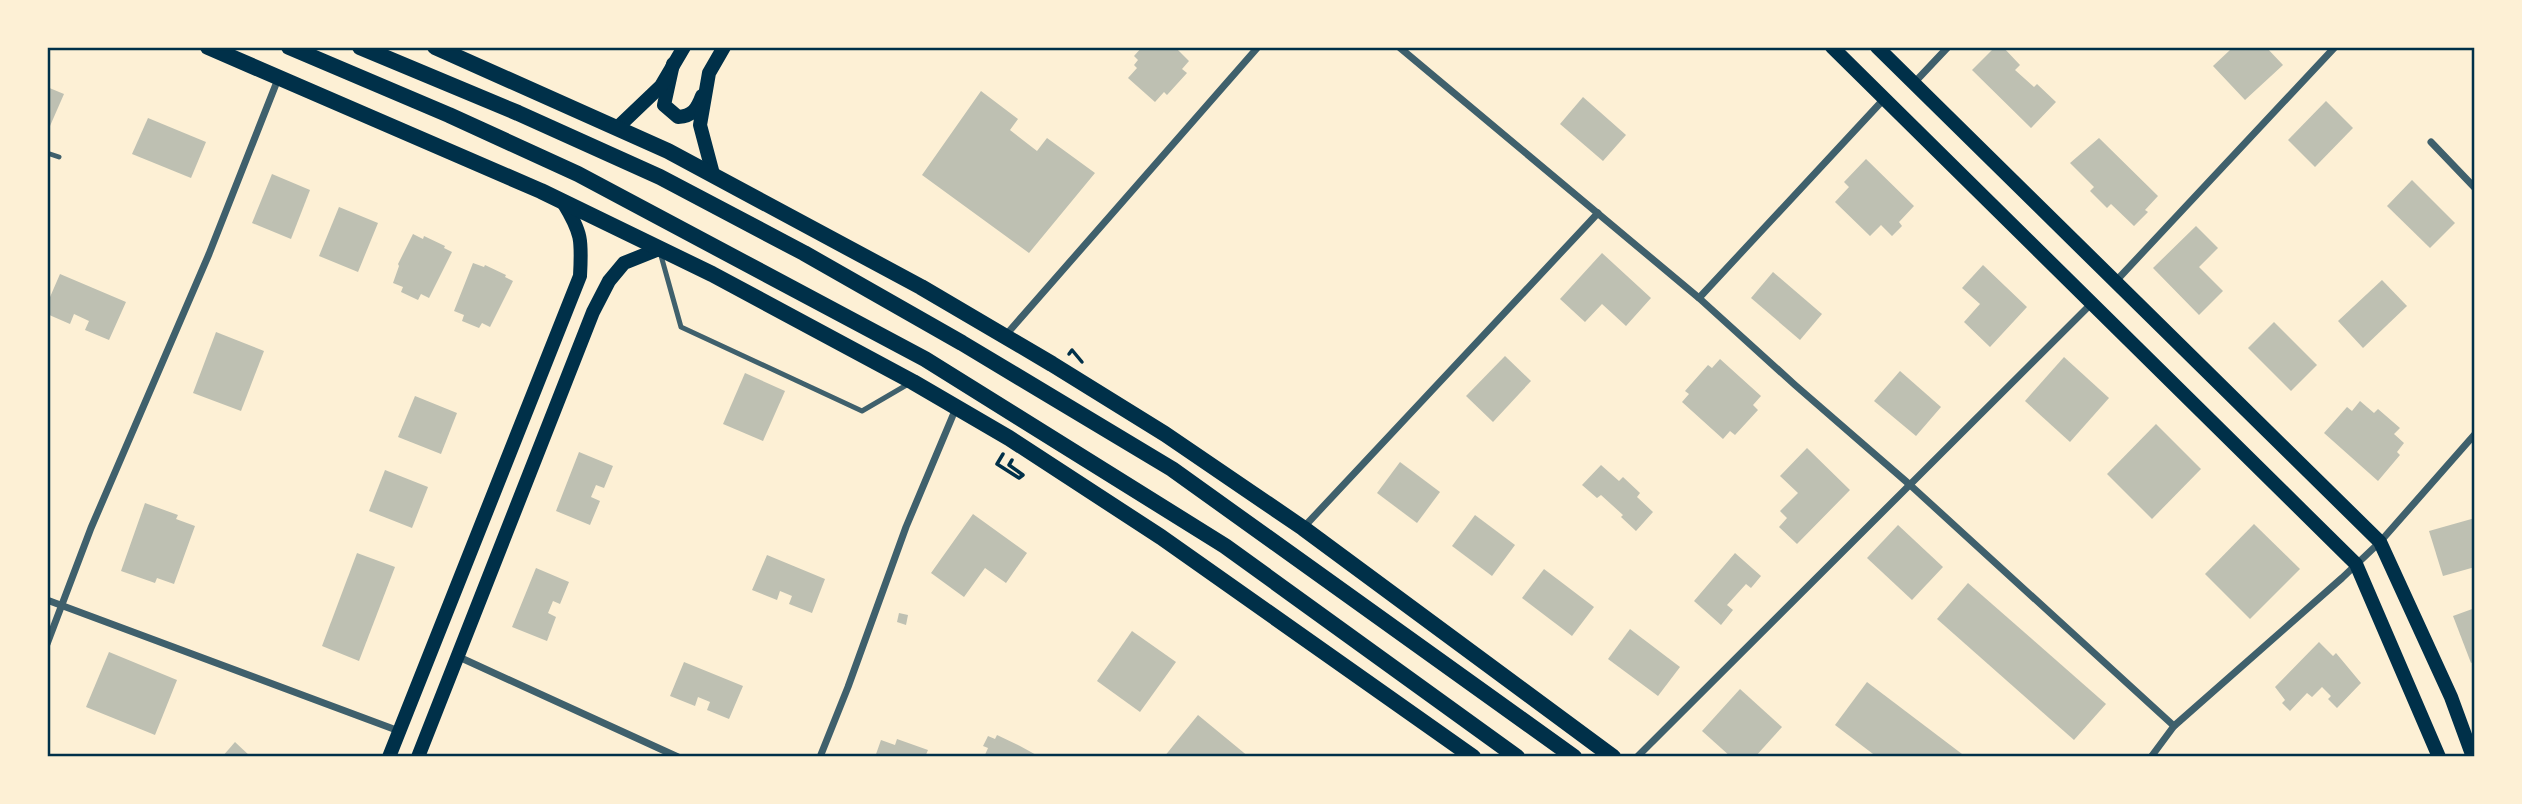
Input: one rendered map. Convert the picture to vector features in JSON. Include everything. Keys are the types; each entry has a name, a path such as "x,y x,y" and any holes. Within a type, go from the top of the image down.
{"highway":[{"path":"208,47 563,202 712,274 913,382 1009,438 1161,537 1474,757"},
{"path":"289,47 449,115 578,174 925,359 1225,546 1517,757"},
{"path":"360,47 518,113 660,177 804,253 962,343 1172,469 1574,757"},
{"path":"435,47 618,127 713,174 1005,336 1165,434 1303,528 1614,757"}],"main road":[{"path":"618,127 661,86 684,47"},
{"path":"673,64 664,105 678,117 688,116 698,108 709,73 724,47"},
{"path":"1832,47 2356,564 2439,757"},
{"path":"1877,47 2380,542 2451,697 2473,757"},
{"path":"709,73 701,125 713,174"},
{"path":"389,757 580,276 582,243 578,227 563,202"},
{"path":"418,757 459,657 533,460 608,281 624,263 660,249"}],"street":[{"path":"1005,336 1258,47"},
{"path":"1399,47 1699,298 1909,484 2174,726"},
{"path":"1913,83 1948,47"},
{"path":"2116,281 2335,47"},
{"path":"47,644 91,528 209,254 279,78"},
{"path":"1699,298 1884,99"},
{"path":"2431,142 2475,188"},
{"path":"1303,528 1598,213"},
{"path":"1637,757 2093,302"},
{"path":"820,757 906,527 956,408"},
{"path":"2151,757 2174,726 2380,542 2475,434"},
{"path":"47,600 400,732"},
{"path":"459,657 678,757"}],"lane":[{"path":"47,153 59,157"},
{"path":"660,249 681,327 862,411 913,382"}],"path":[{"path":"997,464 1019,478 1023,475 1009,465 1013,459"}],"building":[{"path":"1142,47 1149,50 1151,47 1175,47 1189,61 1182,69 1187,73 1167,95 1164,92 1155,102 1128,78 1137,68 1134,65 1138,60 1134,56"},
{"path":"1995,47 2003,47 2020,65 2015,70 2034,87 2037,84 2056,102 2031,128 1972,70"},
{"path":"2227,47 2266,47 2283,65 2245,100 2213,66 2230,50"},
{"path":"47,87 64,94 50,126 47,125"},
{"path":"981,91 1018,119 1010,130 1037,151 1047,138 1095,173 1029,253 922,175"},
{"path":"1583,97 1626,135 1603,161 1560,124"},
{"path":"2326,101 2353,128 2315,167 2288,140"},
{"path":"148,118 206,142 191,178 132,154"},
{"path":"2099,138 2158,196 2145,210 2148,212 2134,226 2111,204 2107,208 2090,191 2094,187 2070,163"},
{"path":"1866,159 1914,206 1899,222 1902,226 1892,236 1881,225 1870,236 1835,202 1849,187 1844,182"},
{"path":"272,174 310,190 291,239 252,223"},
{"path":"2412,180 2455,223 2430,248 2387,206"},
{"path":"339,207 378,223 358,272 319,256"},
{"path":"2196,226 2218,248 2199,267 2223,291 2199,315 2153,268"},
{"path":"413,234 423,239 424,236 452,252 429,298 421,294 418,300 401,292 403,287 393,283 398,264"},
{"path":"1602,253 1651,298 1626,326 1602,304 1585,322 1560,299"},
{"path":"473,263 484,267 485,265 513,281 490,327 482,323 479,328 462,321 464,315 454,311"},
{"path":"1983,265 2027,307 1990,347 1964,322 1980,304 1962,288"},
{"path":"1773,272 1822,314 1800,340 1751,298"},
{"path":"60,274 126,302 109,340 85,330 89,321 74,314 70,324 47,314 47,304"},
{"path":"2382,280 2407,306 2363,348 2338,321"},
{"path":"2274,322 2317,365 2291,391 2248,348"},
{"path":"216,332 264,351 241,411 193,393"},
{"path":"1505,356 1531,381 1493,422 1466,396"},
{"path":"2064,357 2109,398 2070,442 2025,401"},
{"path":"1720,359 1761,396 1753,405 1758,410 1735,435 1730,431 1723,439 1682,402 1689,394 1685,391 1708,365 1712,368"},
{"path":"1900,371 1941,407 1916,436 1874,401"},
{"path":"745,373 785,391 763,441 723,424"},
{"path":"415,396 457,413 441,454 398,437"},
{"path":"2360,401 2374,413 2378,409 2400,428 2394,434 2404,443 2397,452 2400,455 2378,481 2324,433 2347,407 2352,411"},
{"path":"2156,424 2201,469 2152,519 2107,474"},
{"path":"1807,448 1850,490 1797,544 1779,527 1787,518 1780,511 1798,493 1780,476"},
{"path":"579,452 613,466 604,488 596,485 591,497 600,501 590,525 556,511"},
{"path":"1400,462 1440,492 1417,523 1377,493"},
{"path":"1601,465 1619,481 1623,477 1640,493 1637,497 1653,512 1636,531 1601,495 1597,498 1582,485"},
{"path":"385,470 428,487 412,528 369,511"},
{"path":"145,503 178,515 176,519 195,526 174,584 157,578 155,583 121,571"},
{"path":"973,514 1027,553 1006,583 985,568 964,597 931,573"},
{"path":"1475,515 1515,545 1492,576 1452,546"},
{"path":"2475,518 2475,567 2443,576 2429,531"},
{"path":"2254,524 2300,569 2250,619 2205,574"},
{"path":"1898,525 1943,567 1912,600 1867,558"},
{"path":"357,553 395,567 359,661 322,646"},
{"path":"1735,553 1761,576 1751,588 1746,584 1727,605 1733,610 1721,625 1694,601"},
{"path":"767,555 825,579 812,613 789,604 792,596 780,591 777,600 752,590"},
{"path":"536,568 569,582 560,604 553,601 548,613 556,617 547,641 512,627"},
{"path":"1544,569 1594,607 1572,636 1522,598"},
{"path":"1968,583 2106,704 2074,740 1937,619"},
{"path":"2475,608 2475,661 2471,663 2453,616"},
{"path":"899,613 908,615 906,625 897,622"},
{"path":"1630,629 1680,667 1658,696 1608,659"},
{"path":"1132,631 1176,662 1140,712 1097,681"},
{"path":"2319,642 2333,656 2336,653 2361,683 2337,708 2322,687 2312,697 2307,693 2290,711 2282,703 2285,700 2275,687"},
{"path":"109,652 177,680 155,735 86,707"},
{"path":"684,662 743,686 729,719 707,710 710,702 698,697 695,706 670,696"},
{"path":"1867,682 1966,757 1877,757 1835,725"},
{"path":"1740,689 1782,727 1755,757 1731,757 1702,731"},
{"path":"1198,715 1249,757 1164,757"},
{"path":"997,735 1040,757 984,757 988,748 983,746 988,736 995,739"},
{"path":"897,739 928,750 925,757 875,757 881,740 895,745"},
{"path":"235,742 251,757 222,757"}]}
